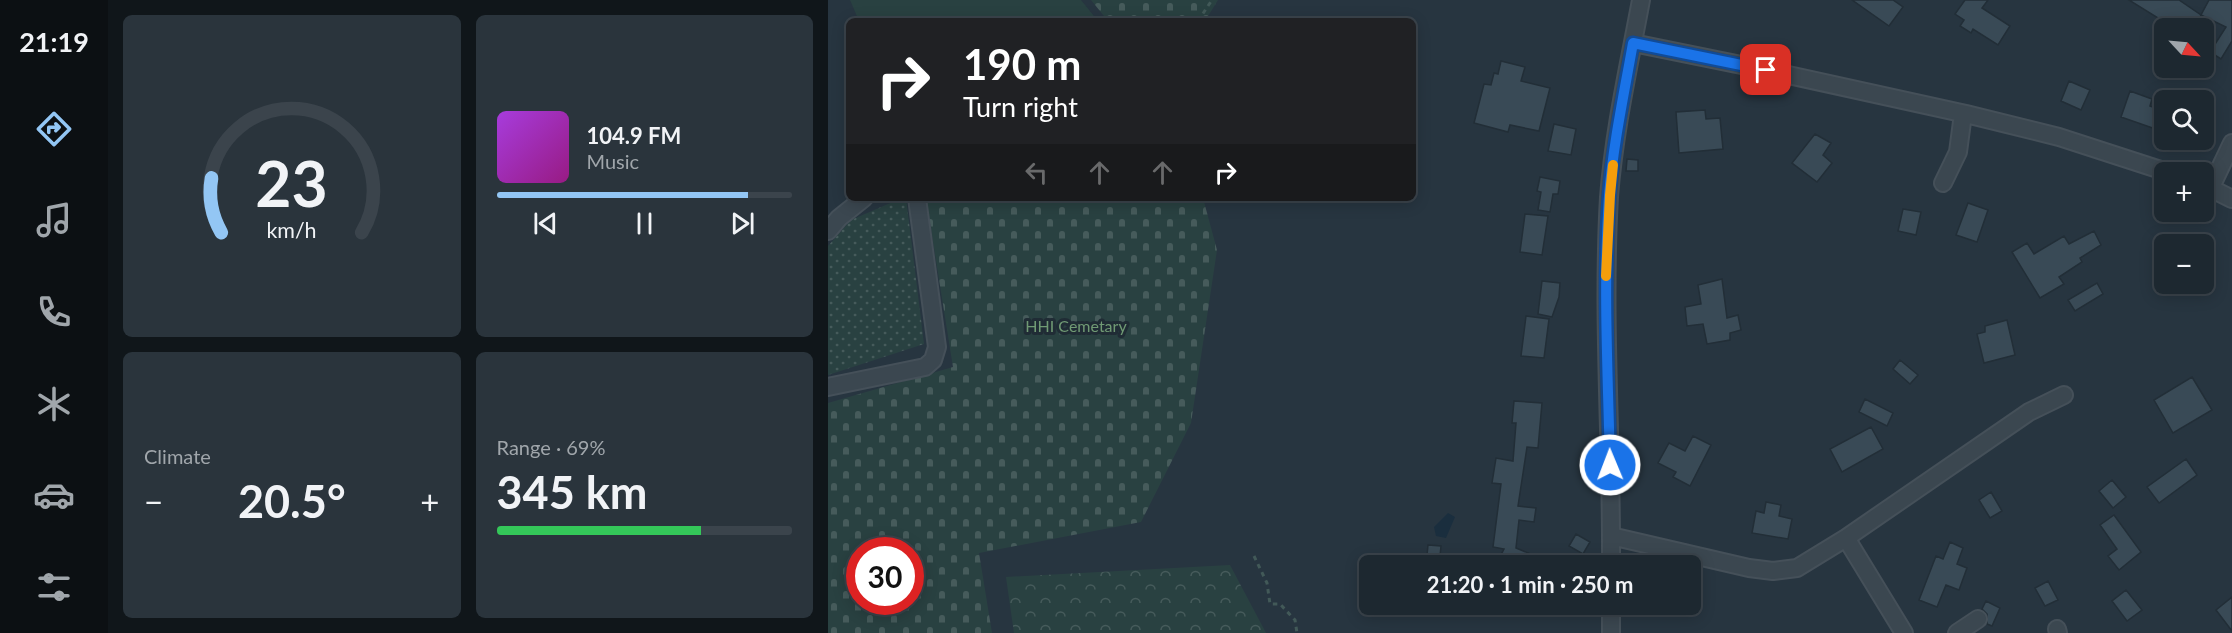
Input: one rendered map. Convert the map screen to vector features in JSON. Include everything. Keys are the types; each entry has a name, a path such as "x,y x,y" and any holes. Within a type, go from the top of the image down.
{"street":[{"path":"1611,555 1606,275 1610,195 1619,117 1641,0"},
{"path":"1633,43 1963,114 2059,137 2154,168"},
{"path":"1943,183 1958,152 1963,114"},
{"path":"2214,174 2232,143"},
{"path":"2214,190 2232,199"},
{"path":"828,231 839,218 860,201"},
{"path":"828,387 925,368 936,354 937,347 917,201"},
{"path":"1611,536 1749,568 1773,571 1797,568 1846,538 2029,412 2064,395"},
{"path":"1846,538 1904,633"},
{"path":"1611,615 1611,633"},
{"path":"1958,633 1978,619"}],"path":[{"path":"1200,18 1212,0"},
{"path":"1254,556 1267,583 1270,604 1280,603 1295,620 1297,633"}],"green space":[{"path":"850,0 1081,0 1096,18 858,18"},
{"path":"1091,0 1218,0 1207,18 1106,18"},
{"path":"895,201 906,201 924,344 828,375 828,246 851,220"},
{"name":"HHI Cemetary","path":"926,201 1204,201 1217,250 1191,423 1141,522 979,553 992,633 828,633 828,403 953,367"},
{"path":"1230,565 1266,633 1014,633 1006,577"}],"water":[{"path":"1448,513 1455,517 1446,538 1436,536 1434,527"}],"building":[{"path":"1852,0 1893,0 1903,7 1889,26"},
{"path":"1965,0 1988,0 1982,8 2010,26 1998,45 1973,29 1971,33 1960,26 1964,20 1955,14"},
{"path":"2129,0 2179,0 2201,15 2199,18 2158,18"},
{"path":"2209,0 2232,0 2232,41 2221,59 2214,55 2214,46 2226,27 2214,21 2214,18 2201,15"},
{"path":"1501,61 1525,67 1521,81 1550,88 1539,131 1510,125 1508,132 1474,123 1484,84 1491,85 1494,73 1498,74"},
{"path":"2069,81 2090,90 2081,110 2061,101"},
{"path":"2130,91 2152,99 2150,106 2154,107 2154,129 2121,117"},
{"path":"1705,110 1706,119 1720,118 1723,149 1679,153 1676,112"},
{"path":"1554,124 1576,129 1571,155 1548,151"},
{"path":"1815,134 1831,143 1823,155 1832,163 1817,182 1792,163"},
{"path":"1627,159 1638,160 1638,171 1626,171"},
{"path":"1540,177 1560,181 1558,194 1553,194 1550,212 1538,210 1541,192 1537,191"},
{"path":"1968,203 1988,210 1977,242 1956,235"},
{"path":"1903,209 1921,212 1916,235 1898,231"},
{"path":"1525,214 1548,216 1542,255 1520,252"},
{"path":"2094,231 2101,245 2080,258 2082,262 2059,277 2064,284 2040,298 2012,252 2027,243 2034,254 2064,236 2069,244"},
{"path":"1722,279 1727,318 1738,315 1741,330 1730,333 1730,340 1707,344 1703,324 1687,326 1685,307 1701,304 1698,285"},
{"path":"1542,281 1560,283 1559,297 1552,317 1538,314"},
{"path":"2097,283 2103,294 2075,311 2068,300"},
{"path":"1526,316 1549,319 1544,358 1521,356"},
{"path":"2007,320 2015,355 1984,363 1977,334 1985,332 1985,326"},
{"path":"1900,360 1918,375 1910,384 1893,369"},
{"path":"2192,377 2212,410 2173,433 2154,400"},
{"path":"1865,399 1893,413 1887,426 1859,412"},
{"path":"1514,401 1542,403 1538,448 1527,447 1518,506 1536,508 1534,522 1519,520 1516,548 1533,555 1501,555 1504,549 1493,547 1501,484 1492,483 1496,458 1513,461 1516,423 1512,423"},
{"path":"1871,427 1883,449 1842,472 1830,449"},
{"path":"1693,436 1711,445 1690,486 1673,477 1676,472 1658,463 1669,443 1685,451"},
{"path":"2186,459 2197,475 2159,503 2147,487"},
{"path":"2112,480 2126,497 2113,508 2099,491"},
{"path":"1991,492 2002,511 1990,518 1979,500"},
{"path":"1766,502 1781,505 1779,516 1792,519 1788,539 1752,533 1756,511 1764,513"},
{"path":"2114,515 2141,552 2119,570 2108,556 2117,549 2100,525"},
{"path":"1576,534 1590,542 1583,554 1569,546"},
{"path":"1950,542 1963,548 1957,564 1967,568 1959,590 1946,585 1937,607 1919,600 1936,556 1943,559"},
{"path":"1428,545 1441,546 1440,555 1427,555"},
{"path":"2048,581 2058,600 2045,606 2035,588"},
{"path":"2126,590 2142,610 2127,621 2112,601"},
{"path":"2232,597 2232,631 2216,610"},
{"path":"1986,601 2000,608 1992,626 1987,624 1987,614 1982,609"}],"slow traffic":[{"path":"1606,276 1613,165"}],"route":[{"path":"1610,465 1606,275 1610,195 1619,117 1633,43 1766,70"}]}
